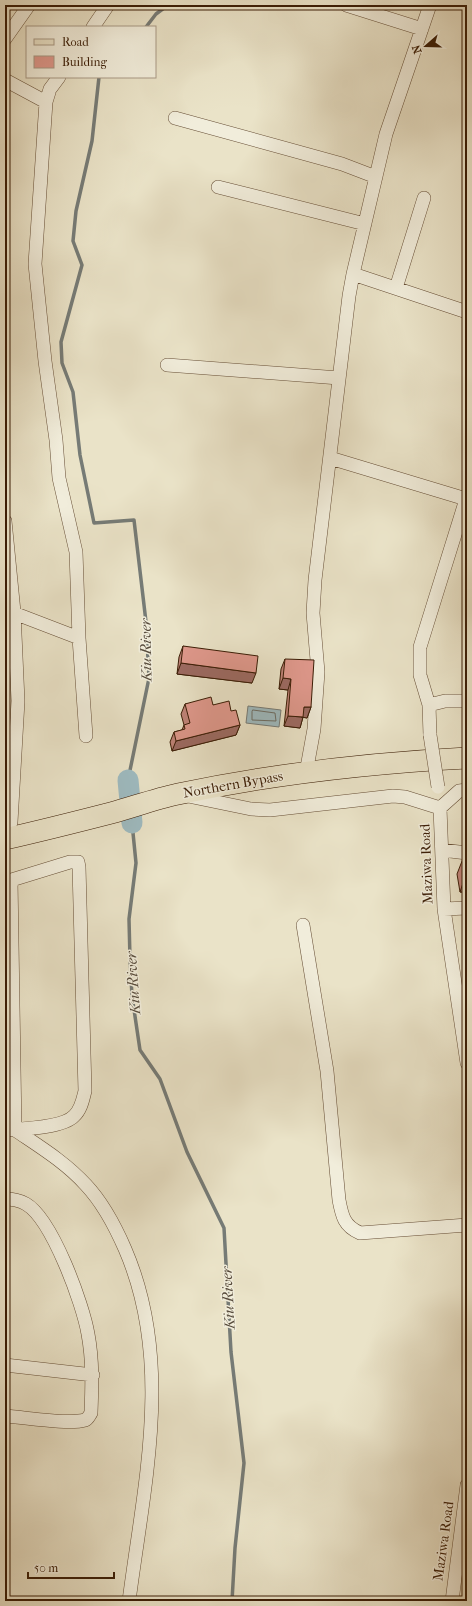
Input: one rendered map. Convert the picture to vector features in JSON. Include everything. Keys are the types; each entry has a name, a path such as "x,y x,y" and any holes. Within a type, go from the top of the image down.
{"main road":[{"name":"Northern Bypass","path":"5,839 112,813 177,794 234,783 412,761 467,758"}],"street":[{"path":"5,39 29,5"},
{"path":"94,26 108,5"},
{"path":"346,5 422,29"},
{"path":"306,773 314,729 318,672 312,613 315,580 353,274 386,134 430,5"},
{"path":"58,78 50,90 46,102 35,264 45,361 56,440 59,478 76,552 79,638 86,736"},
{"path":"5,80 46,102"},
{"path":"175,118 342,164 376,177"},
{"path":"218,187 365,224"},
{"path":"396,288 424,198"},
{"path":"353,274 467,312"},
{"path":"167,365 339,378"},
{"path":"330,458 466,498 420,647 420,675 429,705 430,735 440,808"},
{"path":"5,521 9,611 18,701 11,822 5,824"},
{"path":"9,611 79,638"},
{"path":"429,705 445,702 467,701"},
{"path":"440,808 459,791 467,790"},
{"name":"Maziwa Road","path":"177,794 251,809 270,810 393,796 405,797 440,808 444,909 467,1063"},
{"path":"442,850 467,853"},
{"path":"70,862 78,862 85,1091 81,1105 74,1117 65,1122 10,1130 8,881 70,862"},
{"path":"444,909 467,908"},
{"path":"303,925 327,1071 339,1200 342,1216 347,1225 360,1233 467,1225"},
{"path":"10,1130 63,1162 87,1185 112,1221 132,1264 142,1300 150,1333 152,1363 152,1419 129,1601"},
{"path":"5,1199 15,1200 26,1204 35,1212 47,1229 77,1293 88,1334 93,1375 91,1414 84,1420 71,1421 5,1416"},
{"path":"5,1365 93,1375"},
{"name":"Maziwa Road","path":"452,1601 467,1485"}],"water":[{"path":"248,706 281,710 279,727 246,723"}],"building":[{"path":"183,646 258,656 256,673 181,663"},
{"path":"285,659 314,660 311,707 304,707 303,717 288,716 291,679 283,678"},
{"path":"211,697 213,705 229,701 231,711 236,710 240,725 176,741 174,732 185,729 184,725 190,723 185,704"},
{"path":"467,855 467,874 466,874 464,856"}],"waterway":[{"path":"147,26 156,14 168,5"},
{"name":"Kiu River","path":"99,78 92,141 76,211 73,241 82,265 61,342 62,363 73,392 80,455 94,523 134,520 146,622 149,678 128,780"},
{"name":"Kiu River","path":"128,780 132,823"},
{"name":"Kiu River","path":"132,823 136,863 129,919 130,959 132,996 140,1050 160,1079 187,1152 224,1228 231,1352 244,1463 235,1548 232,1601"}]}
